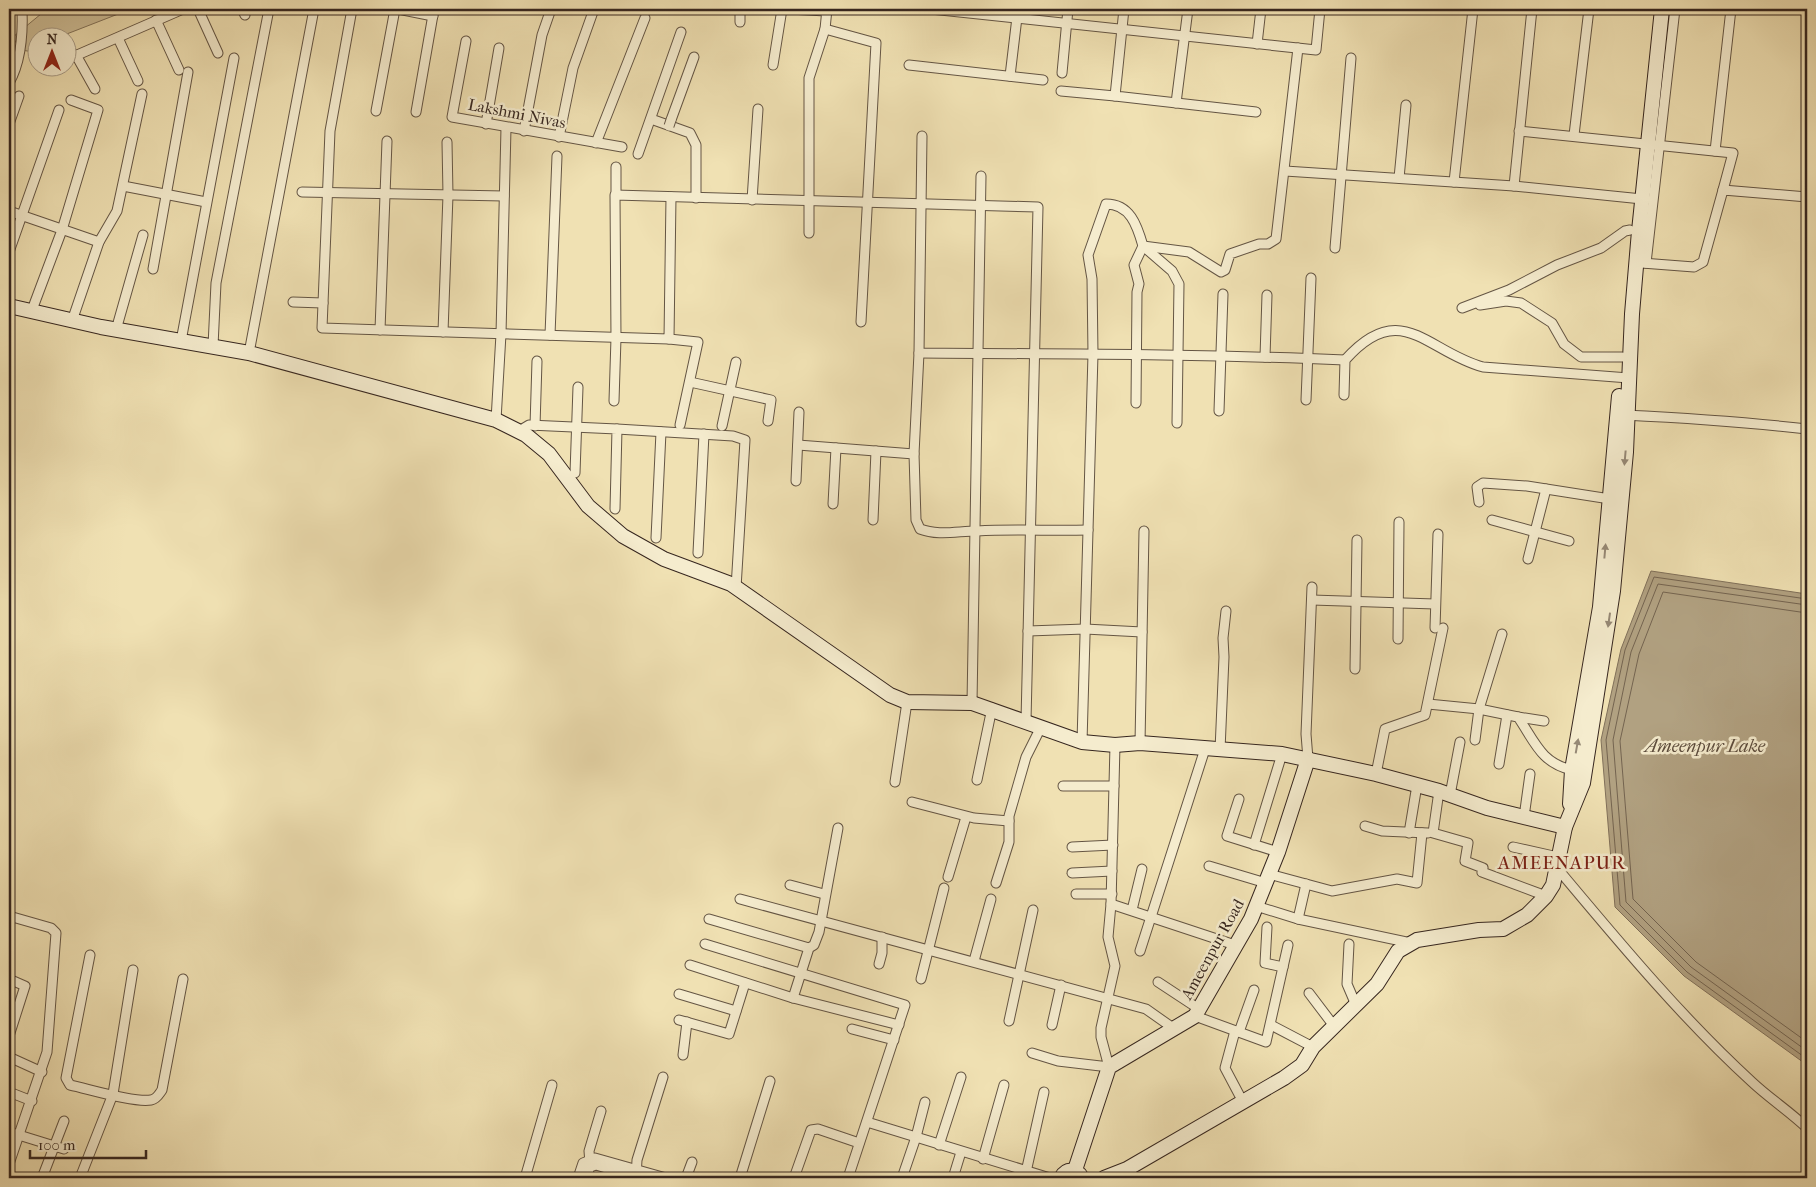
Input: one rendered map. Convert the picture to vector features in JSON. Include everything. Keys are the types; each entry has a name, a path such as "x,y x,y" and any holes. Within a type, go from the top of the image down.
{"street":[{"path":"9,83 17,70 23,24 22,9"},
{"path":"78,55 183,9"},
{"path":"198,9 218,53"},
{"path":"213,346 216,284 269,9"},
{"path":"249,353 314,9"},
{"path":"352,9 330,131 322,328 669,339 698,342 680,425"},
{"path":"376,111 396,9 433,13 416,112"},
{"path":"524,131 542,35 551,9"},
{"path":"558,137 573,68 594,9"},
{"path":"740,9 740,22"},
{"path":"773,65 782,9"},
{"path":"789,9 827,10 825,30 810,78 809,233"},
{"path":"931,9 1017,13 1067,23 1316,50 1320,9"},
{"path":"1062,74 1068,9"},
{"path":"1115,96 1124,9"},
{"path":"1176,103 1188,9"},
{"path":"1257,44 1261,9"},
{"path":"1454,182 1473,9"},
{"path":"1514,186 1532,9"},
{"path":"1574,135 1589,9"},
{"path":"1649,144 1654,9"},
{"path":"1104,1178 1127,1169 1284,1078 1302,1065 1313,1048 1377,984 1398,951 1412,943 1479,930 1503,929 1527,914 1546,896 1553,884 1565,827 1583,783 1601,678 1613,591 1625,378 1641,263 1649,144 1662,9"},
{"path":"1625,378 1622,357 1637,199 1675,9"},
{"path":"1715,151 1731,9"},
{"path":"1010,76 1017,13"},
{"path":"596,143 645,18"},
{"path":"154,269 184,71 156,20"},
{"path":"825,30 876,43 861,322"},
{"path":"638,154 681,32"},
{"path":"118,38 138,80"},
{"name":"Lakshmi Nivas","path":"466,41 452,116 506,128 622,147"},
{"path":"486,124 499,48"},
{"path":"1143,246 1163,247 1189,252 1212,268 1223,271 1230,254 1259,244 1268,244 1276,239 1298,48"},
{"path":"670,123 694,57"},
{"path":"181,342 234,58"},
{"path":"1335,248 1351,58"},
{"path":"78,65 95,89"},
{"path":"909,65 1043,80"},
{"path":"1061,91 1256,112"},
{"path":"72,321 99,242 117,211 124,186 142,94"},
{"path":"9,124 19,96"},
{"path":"32,310 62,230 98,110 71,100"},
{"path":"1400,178 1406,105"},
{"path":"752,200 758,109"},
{"path":"9,252 59,110"},
{"path":"650,119 690,133 696,145 696,198"},
{"path":"496,420 501,334 506,128"},
{"path":"1519,131 1574,135 1733,153 1703,262 1694,267 1641,263"},
{"path":"922,136 923,205 919,257 919,353 914,454 916,520 920,529 954,533 975,530 1088,530"},
{"path":"380,330 387,141"},
{"path":"443,332 448,195 447,142"},
{"path":"550,335 557,156"},
{"path":"614,401 616,167"},
{"path":"1285,171 1514,186 1637,199"},
{"path":"972,703 981,176"},
{"path":"124,186 206,202"},
{"path":"1723,190 1807,197"},
{"path":"302,192 504,196"},
{"path":"616,195 866,204 1038,207 1026,721"},
{"path":"669,339 670,196"},
{"path":"1082,742 1094,354 1092,279 1088,255 1106,204 1117,206 1131,215 1143,246 1172,271 1179,284 1176,423"},
{"path":"9,210 99,242"},
{"path":"1622,357 1581,356 1564,344 1552,323 1521,303 1506,301 1462,308 1508,290 1557,265 1601,248 1625,231 1634,231"},
{"path":"1634,231 1641,263"},
{"path":"116,330 143,236"},
{"path":"1136,403 1136,292 1139,284 1134,265 1143,246"},
{"path":"1306,400 1311,278"},
{"path":"1219,411 1223,294"},
{"path":"1265,357 1268,295"},
{"path":"293,302 323,303"},
{"path":"9,306 116,330 249,353 496,420 519,431 549,454 588,506 623,536 664,558 736,588 890,696 907,702 972,703 992,708 1082,742 1115,745 1140,743 1282,754 1376,774 1445,793 1487,808 1565,827"},
{"path":"919,353 1222,356 1345,360 1370,338 1393,330 1427,338 1461,359 1483,367 1625,378"},
{"path":"1344,395 1345,360"},
{"path":"535,426 537,361"},
{"path":"722,426 736,362"},
{"path":"690,382 771,400 768,421"},
{"path":"575,473 578,387"},
{"path":"796,481 800,412"},
{"path":"1623,414 1703,420 1734,420 1807,429"},
{"path":"1570,812 1572,770 1600,607 1610,499 1623,414"},
{"path":"519,431 529,425 734,436 745,440 736,588"},
{"path":"615,509 617,429"},
{"path":"656,538 661,432"},
{"path":"698,553 704,434"},
{"path":"798,445 914,454"},
{"path":"833,504 836,448"},
{"path":"873,520 876,451"},
{"path":"1479,502 1478,487 1483,483 1546,489 1610,499"},
{"path":"1528,559 1546,489"},
{"path":"1492,520 1569,541"},
{"path":"1398,639 1399,522"},
{"path":"1140,743 1144,531"},
{"path":"1376,774 1385,729 1425,715 1428,704 1439,628 1435,604 1438,534"},
{"path":"1355,669 1357,540"},
{"path":"1308,759 1306,734 1312,587"},
{"path":"1312,600 1435,604"},
{"path":"1220,750 1224,657 1222,638 1226,611"},
{"path":"1028,631 1085,629 1142,632"},
{"path":"1475,740 1479,709 1502,634"},
{"path":"895,782 907,702"},
{"path":"1428,704 1479,709 1544,721"},
{"path":"976,780 992,708"},
{"path":"1498,764 1507,715"},
{"path":"1518,717 1548,761 1559,768 1572,770"},
{"path":"996,883 1009,842 1009,821 1026,757 1041,727"},
{"path":"1433,833 1460,742"},
{"path":"1061,1178 1067,1171 1079,1174 1109,1067 1101,1037 1115,966 1108,937 1112,894 1115,745"},
{"path":"1140,951 1205,749"},
{"path":"1254,845 1282,754"},
{"name":"Ameenpur Road","path":"1109,1067 1197,1012 1256,906 1278,852 1308,759"},
{"path":"1524,816 1530,774"},
{"path":"1410,833 1417,785"},
{"path":"1063,786 1114,786"},
{"path":"1239,799 1227,836 1278,852"},
{"path":"912,802 966,816 1009,821"},
{"path":"948,877 966,816"},
{"path":"1365,826 1382,831 1433,833 1468,843 1465,861 1483,868 1482,872 1546,896"},
{"path":"793,998 809,948 814,945 821,920 824,894 838,828"},
{"path":"1209,866 1306,884 1332,891 1396,879 1417,883 1422,834"},
{"path":"1072,847 1113,845"},
{"path":"1513,847 1558,863 1656,984 1753,1083 1783,1105 1807,1128"},
{"path":"1132,910 1142,869"},
{"path":"1072,873 1112,871"},
{"path":"1298,919 1306,884"},
{"path":"790,885 824,894"},
{"path":"921,979 930,950 944,888"},
{"path":"1076,894 1112,894"},
{"path":"974,961 991,899"},
{"path":"740,900 1146,1008 1173,1028"},
{"path":"1111,904 1235,945"},
{"path":"1256,906 1298,919 1412,943"},
{"path":"1009,1021 1033,910"},
{"path":"9,916 51,928 56,933 48,1052 9,1164"},
{"path":"709,919 809,948"},
{"path":"1267,928 1265,963 1283,967"},
{"path":"879,964 882,954 882,937"},
{"path":"705,944 906,1005 848,1178"},
{"path":"1349,944 1347,984 1356,1005"},
{"path":"1158,982 1197,1012 1266,1042 1288,945"},
{"path":"90,955 66,1078 70,1084 151,1100 158,1097 162,1090 183,980"},
{"path":"690,965 793,998 899,1025"},
{"path":"80,1178 113,1094 133,970"},
{"path":"9,980 25,986 11,1022 9,1036"},
{"path":"683,1055 683,1021 728,1034 745,983"},
{"path":"1052,1025 1061,986"},
{"path":"1243,1102 1225,1068 1237,1031 1254,990"},
{"path":"1309,993 1334,1026"},
{"path":"679,994 736,1011"},
{"path":"1271,1025 1313,1048"},
{"path":"852,1029 894,1040"},
{"path":"1032,1053 1058,1061 1109,1067"},
{"path":"9,1057 42,1072"},
{"path":"939,1145 961,1076"},
{"path":"637,1175 663,1077"},
{"path":"740,1178 770,1081"},
{"path":"525,1178 552,1085"},
{"path":"983,1159 1004,1085"},
{"path":"9,1092 32,1101"},
{"path":"1026,1172 1044,1092"},
{"path":"902,1178 916,1137 925,1102"},
{"path":"586,1178 590,1163 591,1142 601,1111"},
{"path":"42,1178 64,1121"},
{"path":"867,1122 1012,1168 1050,1178"},
{"path":"794,1178 811,1130 818,1129 859,1143"},
{"path":"9,1132 64,1149"},
{"path":"953,1178 962,1152"},
{"path":"686,1178 692,1162"},
{"path":"578,1178 583,1163 590,1163 637,1175 666,1178"},
{"path":"1008,1178 1012,1168"}],"shaded area":[{"path":"47,9 131,9 78,30 78,28 28,28 28,51 20,50 13,37"}],"water":[{"name":"Ameenpur Lake","path":"1651,571 1807,594 1807,1065 1684,976 1615,907 1601,740 1621,649"}],"district":[{"name":"AMEENAPUR","path":"1562,862"}]}
